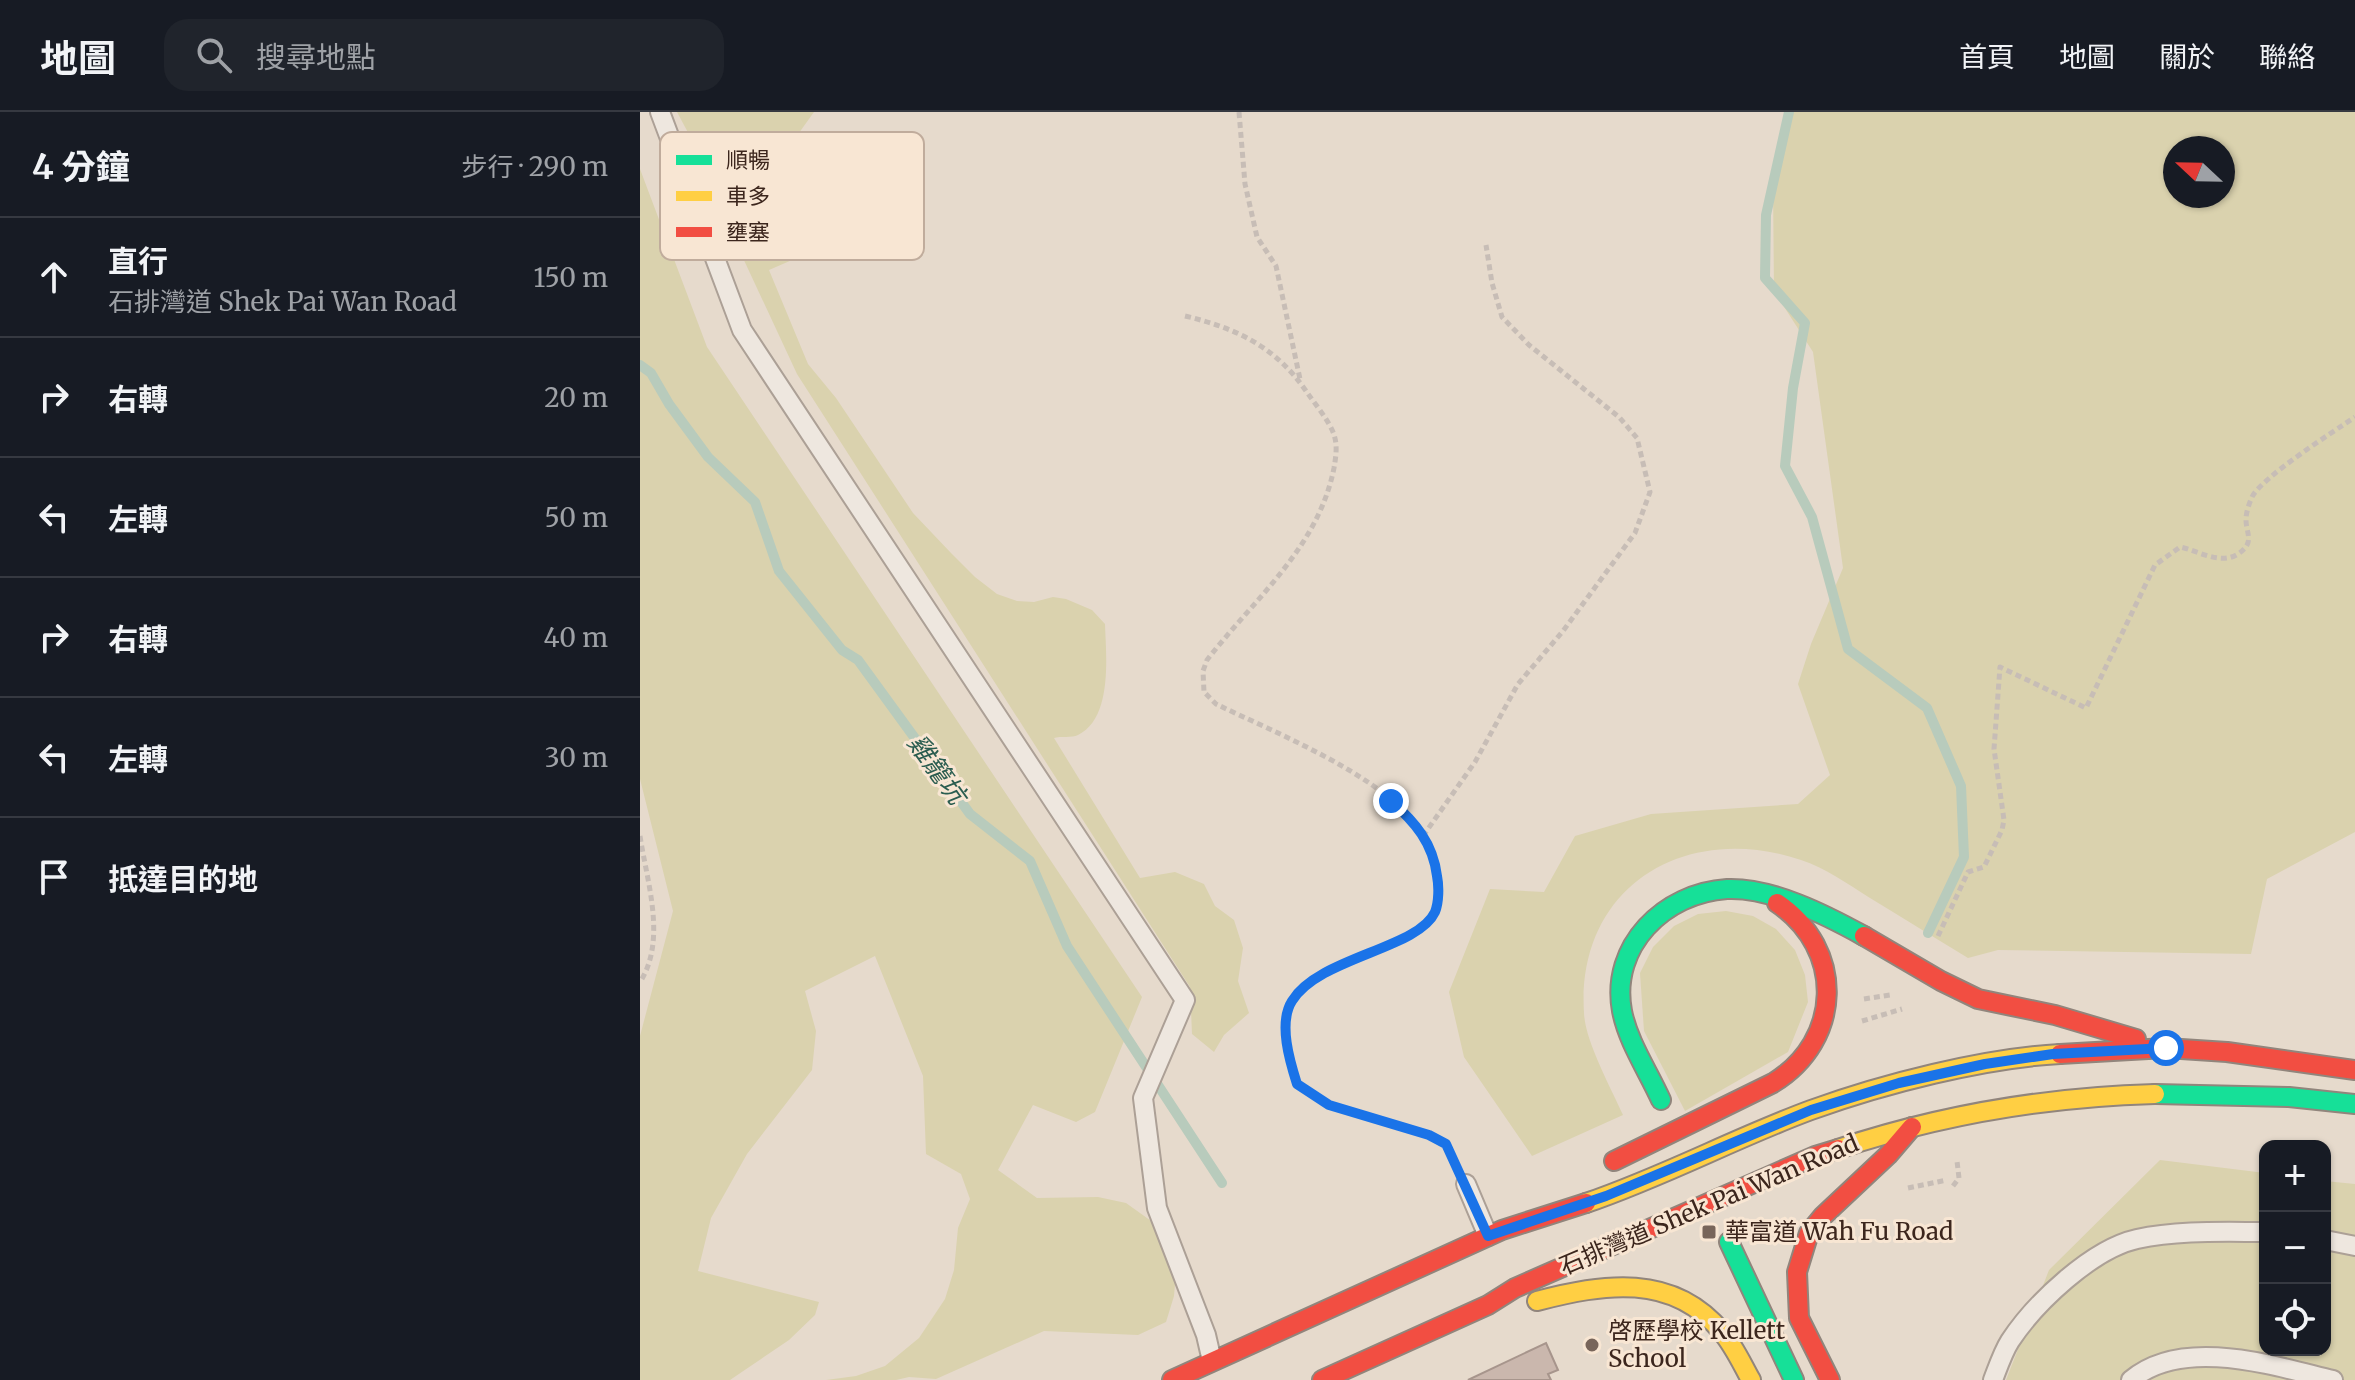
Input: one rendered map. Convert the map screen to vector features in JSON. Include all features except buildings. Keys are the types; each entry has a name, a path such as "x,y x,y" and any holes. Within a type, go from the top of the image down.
{"main road":[{"path":"1661,1100 1625,1022 1621,997 1623,972 1631,948 1644,927 1662,909 1682,897 1704,890 1727,888 1750,891 1801,905 1979,1000 2056,1016 2166,1048"},
{"path":"1602,1166 1701,1120 1787,1074 1807,1055 1817,1037 1825,1017 1828,995 1826,974 1814,940 1788,910 1750,891"},
{"name":"石排灣道 Shek Pai Wan Road","path":"1172,1380 1495,1233 1606,1196 1811,1110 1899,1083 1985,1064 2053,1054 2166,1048 2227,1052 2355,1070"},
{"name":"石排灣道 Shek Pai Wan Road","path":"1322,1380 1488,1305 1515,1288 1854,1141 2012,1106 2153,1093 2298,1096 2355,1104"},
{"path":"1830,1380 1799,1318 1797,1272 1809,1233 1912,1127"},
{"path":"1495,1233 1563,1189"},
{"path":"1729,1242 1794,1380"},
{"path":"1488,1305 1524,1305 1592,1286 1638,1285 1668,1292 1715,1324 1751,1380"}],"lane":[{"path":"660,112 668,132"},
{"path":"716,260 742,330 1185,1000 1143,1098 1157,1208 1206,1335 1212,1362"},
{"path":"1466,1184 1495,1233"},
{"path":"1993,1380 2009,1342 2058,1284 2096,1258 2135,1239 2212,1232 2259,1232"},
{"path":"2331,1241 2355,1246"},
{"path":"2131,1380 2167,1360 2206,1356 2272,1366 2333,1380"}],"path":[{"path":"1239,112 1245,184 1257,237 1276,266 1301,384"},
{"path":"1423,836 1475,762 1518,684 1563,631 1635,533 1650,492 1637,438 1619,417 1529,345 1502,317 1486,245"},
{"path":"1185,316 1219,324 1264,346 1301,384 1333,433 1337,451 1329,493 1312,531 1289,565 1207,660 1203,671 1204,692 1216,704 1344,766 1416,822 1435,855 1439,885 1435,912 1423,925 1394,943 1346,961 1312,981 1291,1002 1286,1034 1297,1084 1329,1105 1429,1135 1446,1144 1466,1184"},
{"path":"1934,947 1968,872 1984,867 2002,830 2004,820 1994,749 2000,667 2086,708 2155,565 2180,547 2219,559 2236,555 2246,548 2249,540 2245,523 2256,490 2355,417"},
{"path":"640,836 654,937 647,972 640,982"},
{"path":"1860,1000 1896,994"},
{"path":"1853,1024 1902,1009"},
{"path":"1953,1186 1959,1178 1957,1161"},
{"path":"1903,1189 1947,1180"}],"shaded area":[{"path":"677,112 814,112 800,132 688,132"},
{"path":"1787,112 2355,112 2355,832 2267,879 2251,954 1998,950 1968,958 1819,867 1801,860 1758,850 1717,850 1680,858 1646,874 1619,898 1598,930 1586,968 1585,1024 1623,1115 1532,1156 1464,1057 1449,992 1490,889 1544,892 1575,836 1651,814 1798,804 1830,775 1798,684 1843,568 1813,352 1774,291 1773,185"},
{"path":"640,169 660,222 660,260 674,260 707,347 1142,997 1095,1112 1076,1122 1033,1105 998,1170 1037,1198 1098,1197 1126,1203 1168,1233 1177,1261 1174,1296 1166,1322 1138,1335 1044,1331 936,1379 826,1380 856,1376 885,1366 919,1338 945,1299 954,1270 958,1228 970,1199 961,1174 926,1154 923,1076 875,956 805,991 816,1031 812,1070 747,1154 711,1218 698,1271 819,1302 815,1315 789,1340 730,1380 640,1380 640,1036 673,911 640,779"},
{"path":"744,260 792,260 769,270 808,364 836,398 913,513 975,577 997,594 1017,601 1034,602 1053,597 1066,599 1092,610 1105,624 1105,685 1097,715 1089,727 1078,735 1054,738 1140,878 1175,872 1204,884 1215,906 1234,920 1243,948 1238,981 1249,1013 1224,1035 1214,1052 1192,1034 1190,987 797,374"},
{"path":"1726,911 1753,916 1776,929 1795,950 1805,975 1808,1002 1788,1052 1685,1111 1644,1031 1640,973 1653,947 1674,926 1698,914"},
{"path":"2160,1160 2259,1172 2259,1356 2331,1356 2331,1182 2355,1184 2355,1380 2006,1380 2049,1270"}],"waterway":[{"path":"1789,112 1766,215 1765,278 1805,323 1793,388 1785,466 1812,517 1848,649 1927,708 1961,786 1964,857 1928,933"},
{"name":"雞籠坑","path":"640,365 651,373 669,404 708,457 755,502 779,571 842,650 858,660 970,814 1030,861 1067,946 1222,1183"}],"traffic: fast":[{"path":"1661,1100 1629,1034 1622,1011 1620,987 1624,965 1633,945 1646,927 1663,912 1704,893 1744,890 1780,897 1864,936"},
{"path":"2155,1094 2289,1097 2355,1104"},
{"path":"1729,1242 1794,1380"}],"traffic: slow":[{"path":"1586,1203 1839,1100 1967,1067 2060,1054"},
{"path":"1838,1149 1915,1126 1994,1110 2074,1099 2155,1094"},
{"path":"1537,1301 1611,1288 1659,1291 1681,1299 1722,1332 1751,1380"}],"traffic: jam":[{"path":"1614,1161 1773,1083 1796,1065 1813,1043 1823,1019 1827,994 1824,969 1815,944 1799,922 1777,903"},
{"path":"1864,936 1978,999 2055,1015 2136,1039"},
{"path":"2060,1054 2166,1048 2227,1052 2355,1070"},
{"path":"1830,1380 1799,1318 1797,1272 1809,1233 1912,1127"},
{"path":"1322,1380 1488,1305 1515,1288 1815,1156 1838,1149"},
{"path":"1172,1380 1502,1230 1586,1203"}],"place":[{"name":"華富道 Wah Fu Road","path":"1709,1232"},
{"name":"啓歷學校 Kellett School","path":"1592,1345"}],"route":[{"path":"1391,801 1416,822 1435,855 1439,885 1435,912 1423,925 1394,943 1346,961 1312,981 1291,1002 1286,1034 1289,1058 1297,1084 1329,1105 1429,1135 1446,1144 1488,1236 1606,1196 1811,1110 1899,1083 1985,1064 2053,1054 2166,1048"}]}
